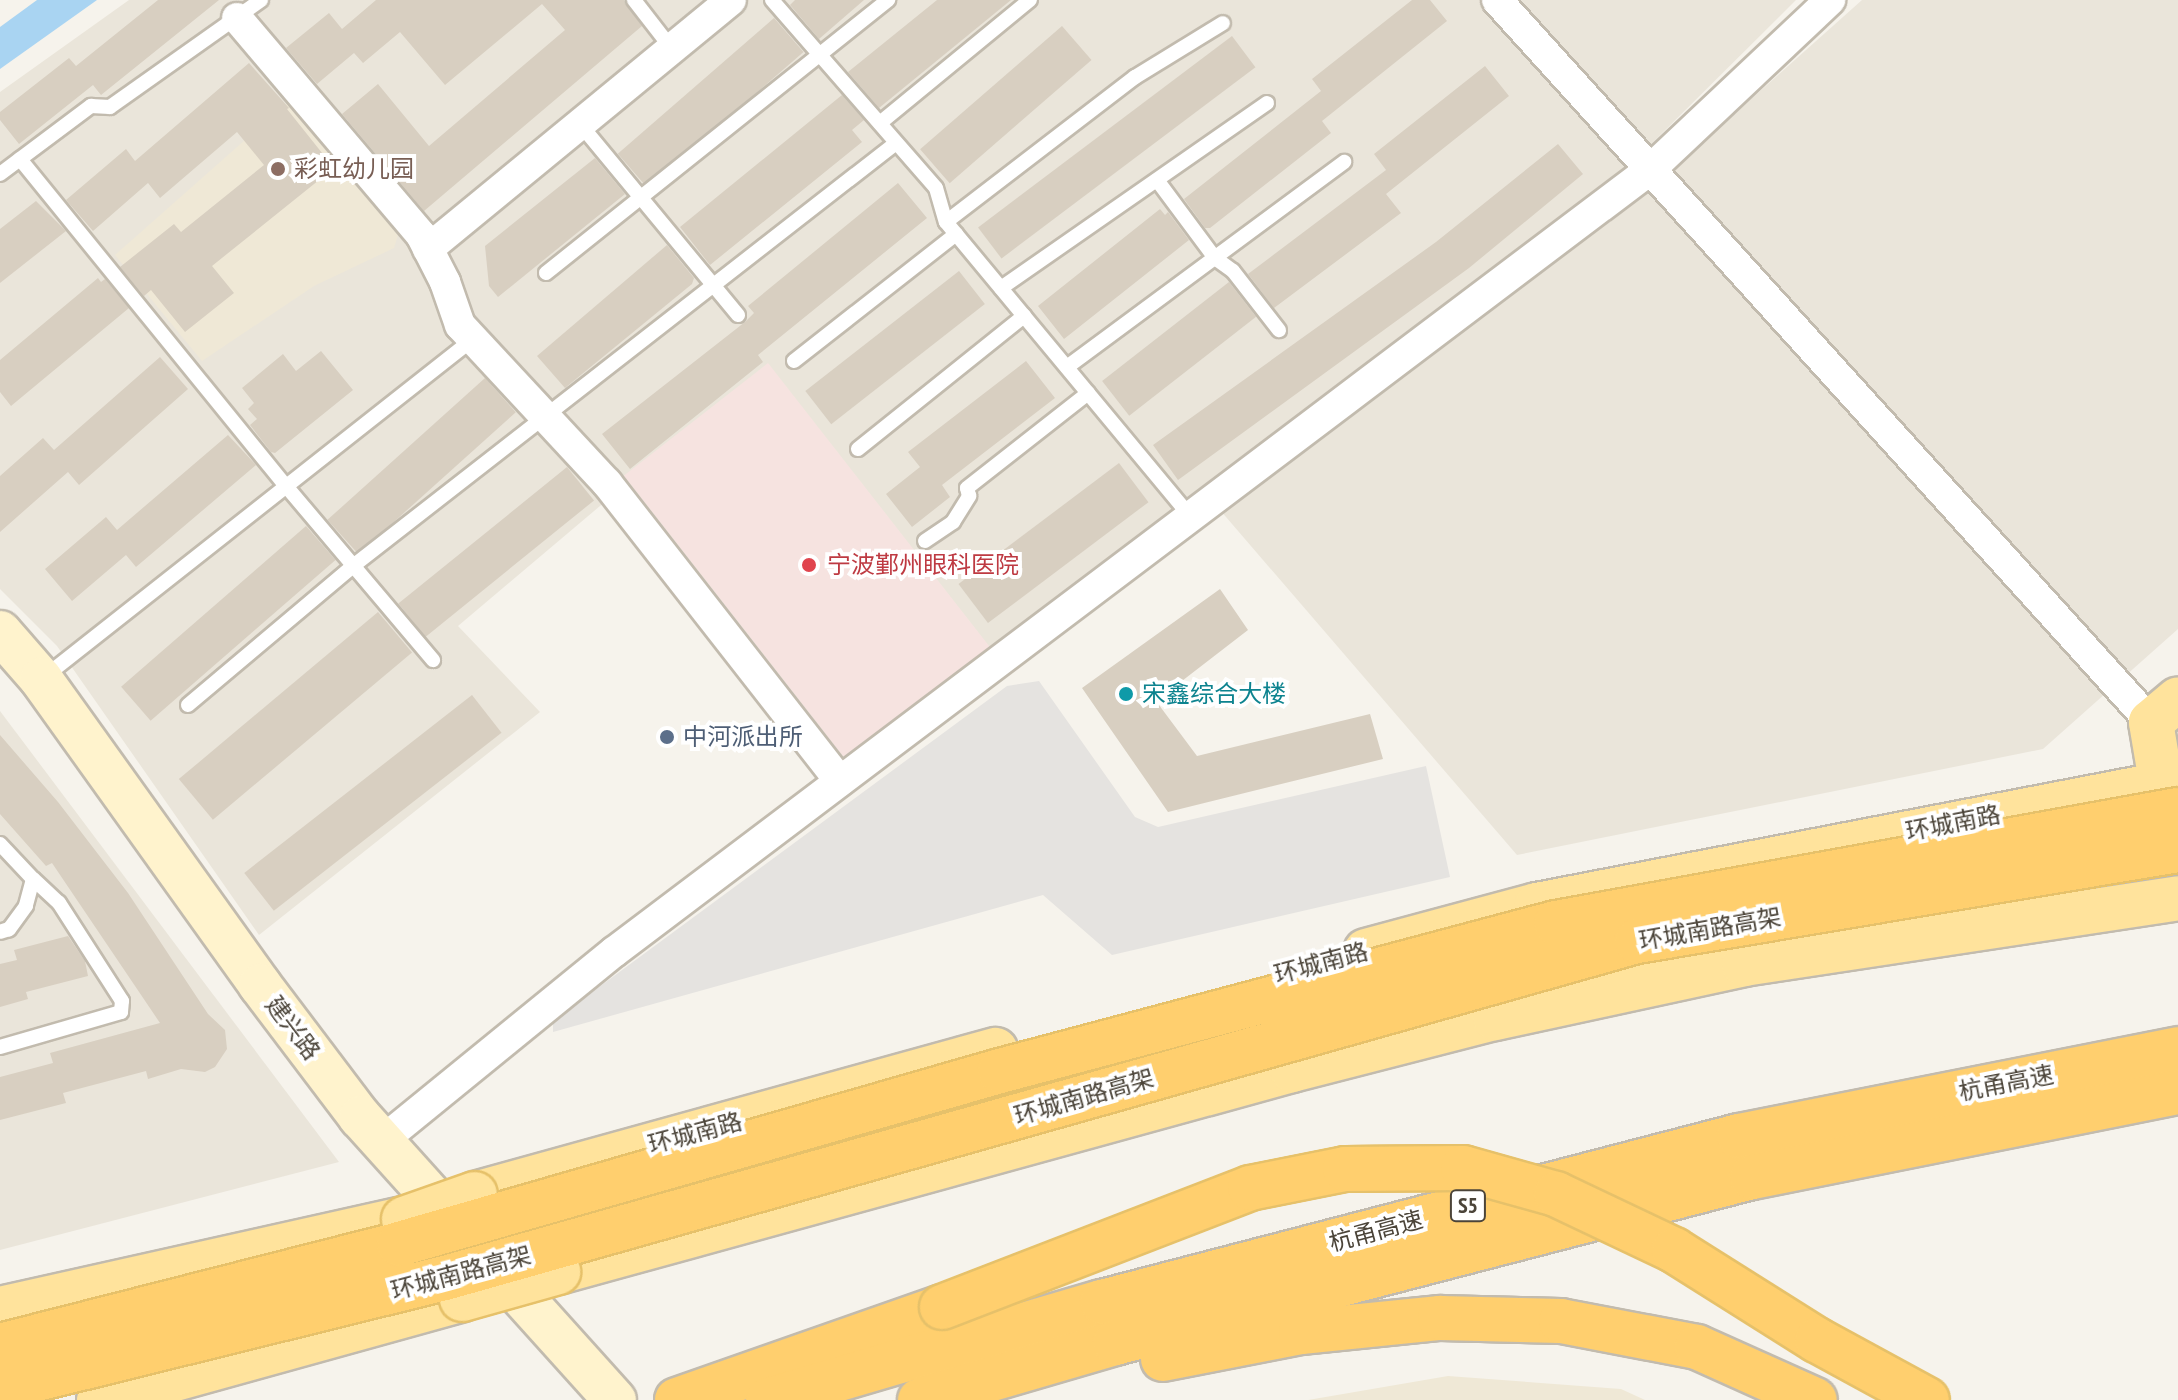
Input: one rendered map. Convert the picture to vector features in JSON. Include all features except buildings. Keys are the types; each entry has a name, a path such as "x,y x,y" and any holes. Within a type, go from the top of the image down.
{"highway":[{"name":"环城南路高架","path":"0,1346 399,1244 1000,1071 1556,923 2173,792"},
{"name":"环城南路高架","path":"0,1388 460,1274 1637,941 2178,850"},
{"name":"杭甬高速","path":"768,1400 1102,1302 1739,1136 2178,1049"},
{"name":"杭甬高速","path":"920,1400 1115,1343 1752,1177 2178,1092"},
{"path":"693,1396 942,1307 1250,1188 1345,1169 1463,1168 1556,1194 1674,1250 1817,1340 1928,1400"},
{"path":"949,1400 1301,1332 1440,1318 1561,1321 1697,1347 1815,1400"}],"main road":[{"path":"99,1400 1292,1070 1495,1018 1744,964 2177,898 2173,792 2165,711"},
{"name":"环城南路","path":"0,1309 404,1219 475,1194 1537,905 2173,792"}],"street":[{"path":"428,249 731,0"},
{"path":"1497,0 2165,711"},
{"path":"382,1141 614,952 1652,168 1830,0"},
{"path":"249,9 421,235 445,282 460,325 607,483 840,781"},
{"name":"建兴路","path":"0,632 41,679 260,985 382,1141 615,1400"}],"lane":[{"path":"634,0 672,49"},
{"path":"772,0 936,188 946,222 1190,516"},
{"path":"546,273 888,0"},
{"path":"880,123 1030,0"},
{"path":"0,174 91,106 110,107 249,9"},
{"path":"946,222 1135,77 1223,23"},
{"path":"1001,288 1267,103"},
{"path":"580,124 738,315"},
{"path":"188,705 353,566 896,143"},
{"path":"20,159 286,486 433,660"},
{"path":"1067,367 1344,162"},
{"path":"1157,180 1215,258 1233,271 1279,330"},
{"path":"794,361 956,234"},
{"path":"858,449 1024,316"},
{"path":"41,679 473,339"},
{"path":"925,541 953,522 969,496 967,488 1088,393"},
{"path":"0,844 59,903 122,1001 121,1012 0,1047"},
{"path":"0,932 9,929 26,906 33,879"}],"shaded area":[{"path":"129,0 1796,0 1620,175 990,648 768,364 458,626 540,712 259,935 57,646 0,589 0,92"},
{"path":"1862,0 2178,0 2178,629 2043,749 1517,855 1220,510 1675,167"},
{"name":"彩虹幼儿园","path":"288,102 398,235 394,248 314,286 202,361 115,255"},
{"name":"宁波鄞州眼科医院","path":"768,363 990,647 846,760 624,476"},
{"path":"1039,681 1135,817 1158,827 1426,766 1450,877 1112,955 1043,895 553,1032 553,1021 1007,686"},
{"path":"0,711 339,1162 0,1250"},
{"path":"1448,1376 1621,1389 1645,1400 1308,1400"}],"water":[{"path":"37,0 97,0 0,69 0,27"}],"place":[{"name":"彩虹幼儿园","path":"278,169"},
{"name":"宁波鄞州眼科医院","path":"809,565"},
{"name":"宋鑫综合大楼","path":"1126,694"},
{"name":"中河派出所","path":"667,737"}]}
